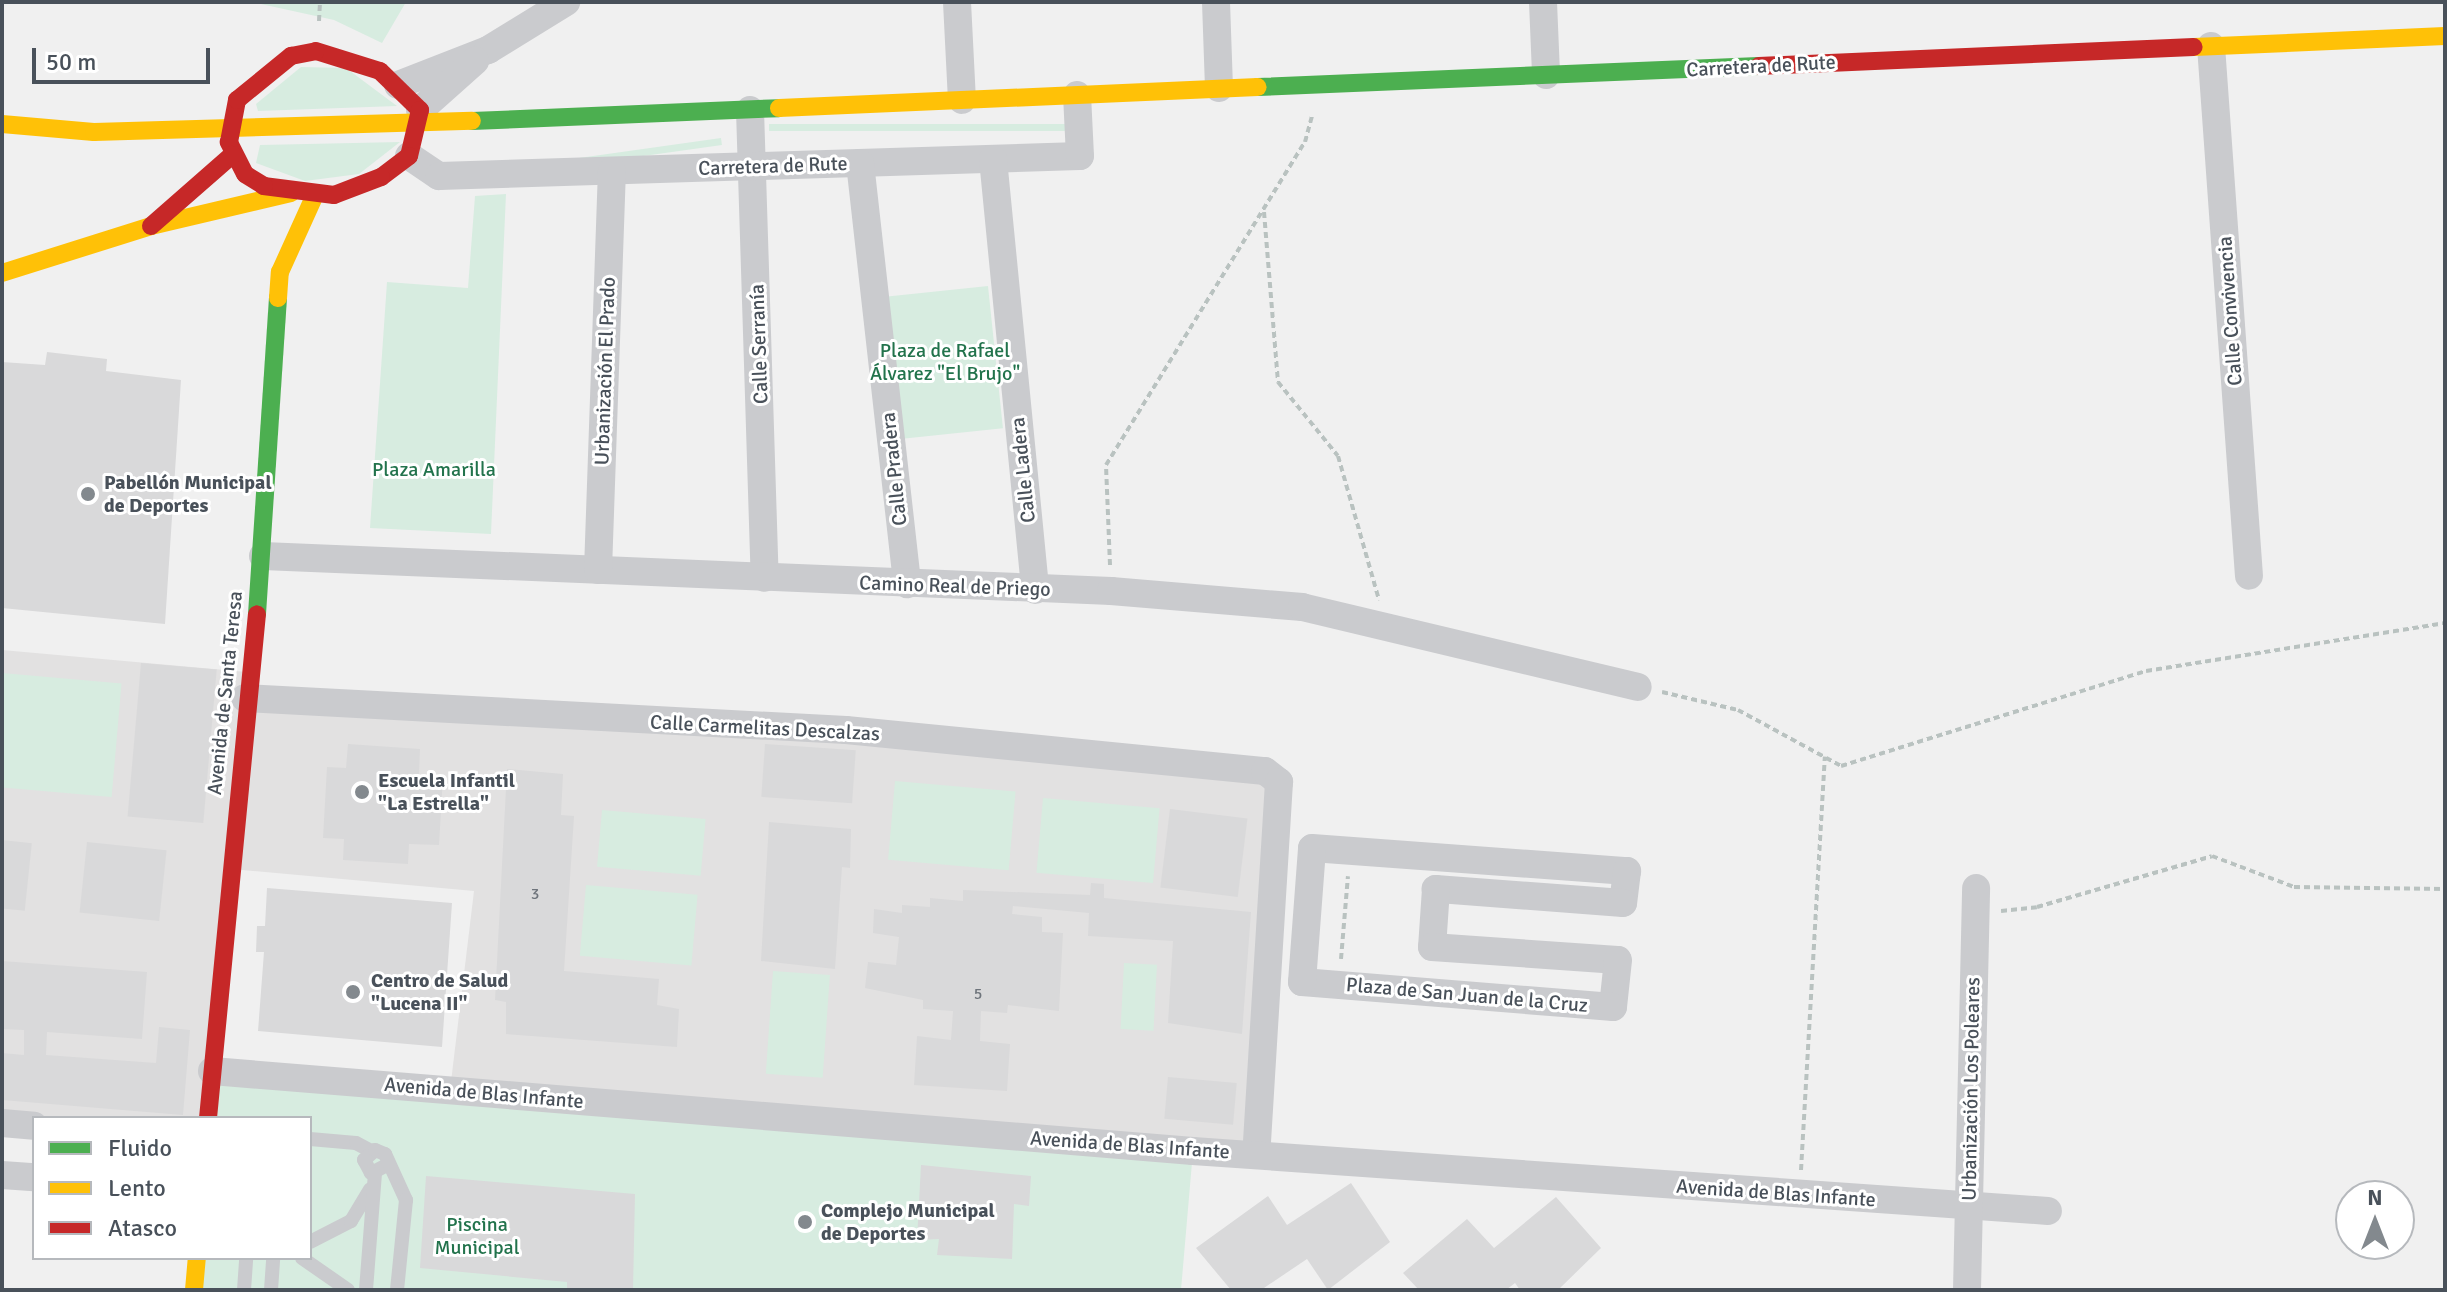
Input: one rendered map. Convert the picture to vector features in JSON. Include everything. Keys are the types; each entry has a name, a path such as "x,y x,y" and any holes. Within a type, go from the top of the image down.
{"street":[{"path":"398,85 488,50 566,2"},
{"path":"957,2 962,100"},
{"path":"1216,2 1219,88"},
{"path":"1543,2 1546,75"},
{"name":"Carretera de Rute","path":"2,124 94,132 229,131 421,117 750,110 2445,36"},
{"name":"Calle Convivencia","path":"2211,46 2249,576"},
{"path":"245,174 291,193 315,195 357,188 409,156 421,117 488,50"},
{"path":"258,212 245,174 232,155 229,131 237,100 270,67 291,56 334,52 398,85 421,117"},
{"name":"Carretera de Rute","path":"409,156 439,176 1080,156 1077,95"},
{"name":"Calle Serranía","path":"750,110 765,578"},
{"path":"151,226 232,155"},
{"name":"Calle Ladera","path":"993,159 1035,590"},
{"name":"Calle Pradera","path":"860,163 907,584"},
{"name":"Urbanización El Prado","path":"598,570 612,171"},
{"path":"2,273 151,226 258,212 291,193"},
{"name":"Avenida de Santa Teresa","path":"208,1116 245,698 263,556 280,272 315,195"},
{"name":"Avenida de Santa Teresa","path":"270,245 280,272"},
{"name":"Camino Real de Priego","path":"263,556 1111,591 1302,607 1638,687"},
{"name":"Calle Carmelitas Descalzas","path":"245,698 846,730 1265,771 1279,782 1256,1154"},
{"name":"Plaza de San Juan de la Cruz","path":"1312,848 1627,871 1623,903 1436,889 1432,947 1618,960 1613,1007 1302,982 1312,848"},
{"name":"Urbanización Los Poleares","path":"1967,1290 1976,901"},
{"name":"Avenida de Blas Infante","path":"212,1071 1256,1154 2048,1211"},
{"path":"2,1123 32,1126"},
{"path":"2,1175 32,1177"},
{"path":"194,1290 197,1260"}],"lane":[{"path":"312,1139 356,1143 385,1154 366,1290"},
{"path":"312,1241 351,1221 381,1169"},
{"path":"381,1169 398,1174 406,1200 397,1290"},
{"path":"244,1290 246,1260"},
{"path":"271,1290 273,1260"},
{"path":"305,1260 348,1290"}],"path":[{"path":"1111,591 1106,465 1305,142 1319,84"},
{"path":"1263,210 1278,382 1338,456 1387,627"},
{"path":"1638,687 1738,710 1841,766 2146,671 2445,623"},
{"path":"1799,1194 1825,757"},
{"path":"1976,901 2037,907 2212,856 2294,887 2445,889"}],"shaded area":[{"path":"2,650 247,672 245,698 846,730 1279,782 1256,1154 450,1090 474,891 231,869 208,1116 32,1116 32,1122 2,1123"}],"green space":[{"path":"252,2 406,2 382,43 334,20"},
{"path":"301,67 346,68 397,106 258,111 256,104"},
{"path":"769,124 1065,124 1065,131 769,131"},
{"path":"721,138 722,145 453,183 452,176"},
{"path":"400,142 359,174 305,181 256,163 260,145"},
{"name":"Plaza Amarilla","path":"506,194 491,534 370,528 387,282 468,288 475,196"},
{"name":"Plaza de Rafael Álvarez \"El Brujo\"","path":"988,286 1003,428 903,439 888,297"},
{"path":"2,673 122,683 112,797 2,787"},
{"path":"895,781 1016,792 1009,870 888,860"},
{"path":"1043,798 1160,808 1153,883 1036,873"},
{"path":"602,810 706,819 701,876 597,867"},
{"path":"586,885 698,895 691,965 580,956"},
{"path":"1124,963 1157,965 1154,1031 1121,1029"},
{"path":"773,971 830,975 823,1078 766,1074"},
{"name":"Complejo Municipal de Deportes","path":"212,1071 1193,1151 1181,1290 196,1290 198,1260 312,1260 312,1116 208,1116"}],"building":[{"name":"Pabellón Municipal de Deportes","path":"47,352 107,359 106,371 181,380 165,624 2,608 2,362 45,365"},
{"path":"141,663 217,670 203,823 128,816"},
{"path":"348,744 420,749 419,774 443,776 439,845 409,844 408,864 343,860 344,839 323,838 327,767 346,768"},
{"path":"765,744 856,750 852,803 761,797"},
{"path":"507,769 563,774 561,815 574,816 564,971 659,979 657,1005 679,1009 677,1047 506,1034 506,1002 495,1000"},
{"path":"1170,809 1247,819 1238,897 1160,887"},
{"path":"769,822 851,829 850,868 842,867 835,969 761,961"},
{"path":"2,840 32,843 25,911 2,908"},
{"path":"87,842 167,850 159,921 80,913"},
{"path":"1091,883 1104,884 1104,898 1251,912 1242,1034 1168,1023 1173,941 1088,936 1089,913 1013,906 1012,914 1042,917 1042,932 1063,933 1059,1011 1008,1005 1007,1013 981,1011 980,1041 1010,1044 1007,1091 914,1085 917,1036 951,1040 953,1011 923,1009 923,1000 865,988 868,962 896,965 899,937 873,933 874,909 902,913 902,905 930,907 930,898 963,901 963,890 1090,895"},
{"name":"Centro de Salud \"Lucena II\"","path":"267,888 452,903 442,1047 258,1031 264,952 256,952 257,926 265,926"},
{"path":"2,961 147,972 142,1039 47,1032 46,1055 156,1063 159,1027 190,1030 183,1115 2,1100 2,1053 24,1055 24,1030 2,1029"},
{"path":"1168,1077 1237,1083 1233,1125 1164,1119"},
{"path":"921,1165 1031,1176 1029,1206 1014,1204 1012,1259 937,1255 939,1239 917,1240"},
{"name":"Piscina Municipal","path":"426,1176 635,1194 633,1290 567,1290 567,1282 420,1268"},
{"path":"1351,1183 1390,1242 1328,1290 1307,1259 1261,1290 1231,1290 1196,1248 1268,1196 1287,1225"},
{"path":"1556,1197 1601,1248 1558,1290 1520,1290 1515,1283 1506,1290 1419,1290 1403,1273 1467,1219 1494,1248"}],"traffic: fast":[{"path":"1258,87 1759,66"},
{"path":"472,121 779,108"},
{"path":"257,614 278,298"}],"traffic: slow":[{"path":"2194,47 2445,36"},
{"path":"779,108 1258,87"},
{"path":"2,124 94,132 472,121"},
{"path":"2,273 151,226 291,193"},
{"path":"278,298 280,272 315,195"},
{"path":"194,1290 197,1260"}],"traffic: jam":[{"path":"1759,66 2194,47"},
{"path":"316,51 380,71 420,110 409,156 381,177 334,195 264,186 245,174 229,142 237,100 291,56 316,51"},
{"path":"151,226 232,155"},
{"path":"208,1116 257,614"}],"place":[{"name":"Pabellón Municipal de Deportes","path":"88,494"},
{"name":"Escuela Infantil \"La Estrella\"","path":"362,792"},
{"name":"Centro de Salud \"Lucena II\"","path":"353,992"},
{"name":"Complejo Municipal de Deportes","path":"805,1222"}]}
